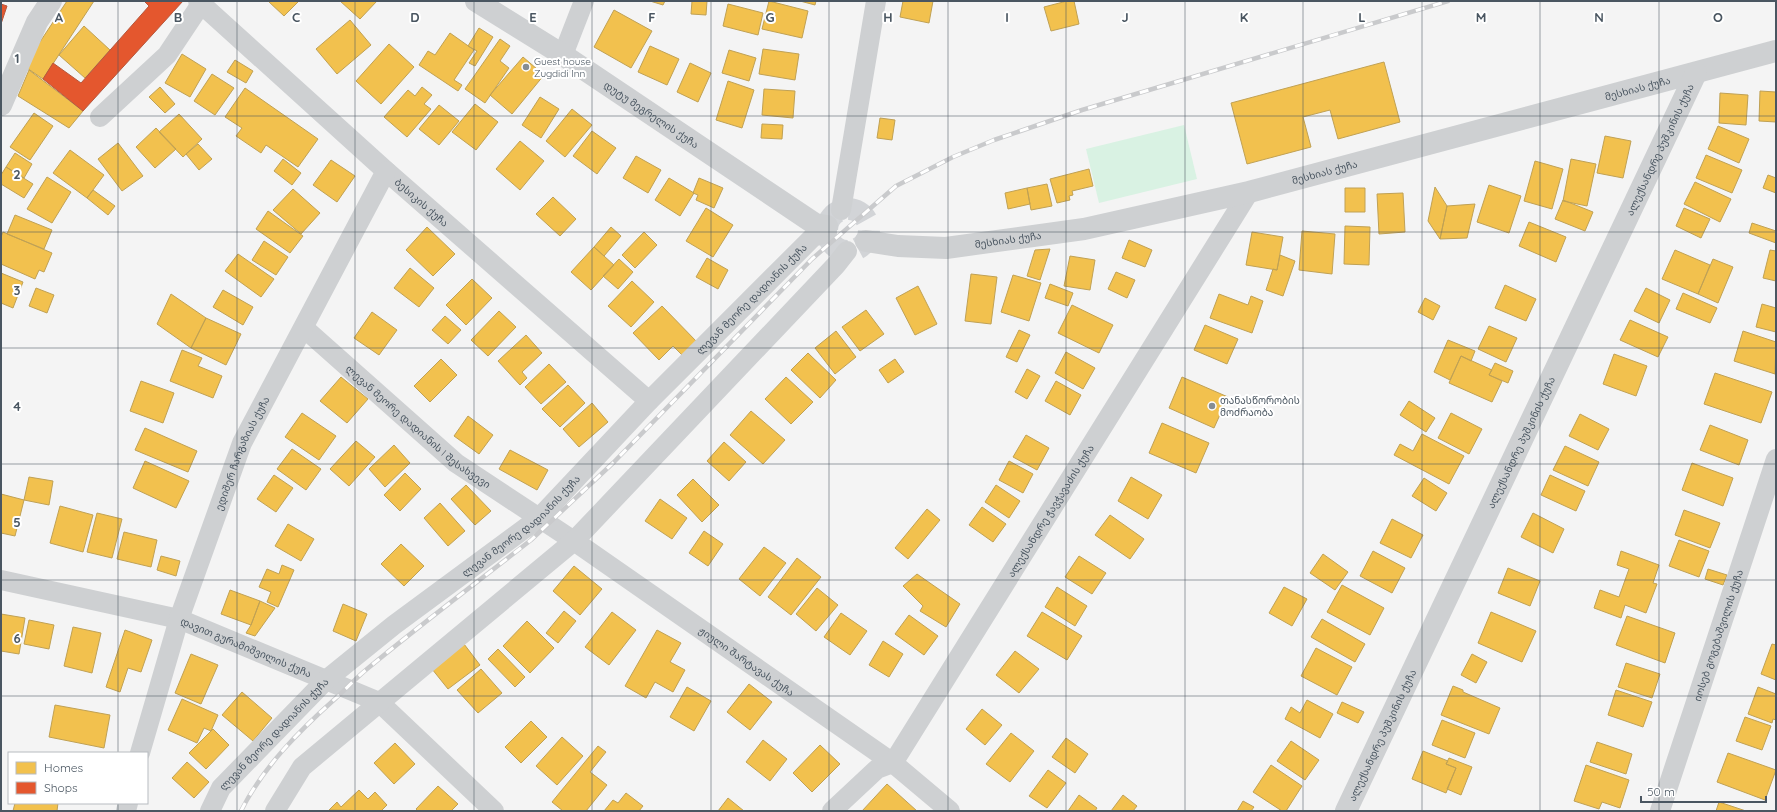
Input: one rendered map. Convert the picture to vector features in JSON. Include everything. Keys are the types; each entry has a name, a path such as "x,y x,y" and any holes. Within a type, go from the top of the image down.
{"street":[{"path":"1,105 37,22 51,1"},
{"name":"დუტუ მეგრელის ქუჩა","path":"476,1 563,55 815,224 827,230"},
{"path":"563,55 584,1"},
{"path":"841,210 876,1"},
{"path":"100,117 166,55 199,2"},
{"name":"ბესიკის ქუჩა","path":"199,2 386,171 649,401"},
{"name":"მესხიას ქუჩა","path":"866,241 898,246 946,248 1084,229 1249,192 1776,51"},
{"name":"ალექსანდრე პუშკინის ქუჩა","path":"1346,811 1696,73"},
{"name":"ედიშერ ჩარგაზიას ქუჩა","path":"140,752 179,619 242,443 386,171"},
{"name":"ალექსანდრე ჭავჭავაძის ქუჩა","path":"893,763 1249,192"},
{"name":"ლევან მეორე დადიანის ქუჩა","path":"210,811 221,788 326,680 394,625 539,518 649,401 813,237 827,230"},
{"path":"275,811 302,767 574,541 825,277 847,251"},
{"name":"ლევან მეორე დადიანის I შესახვევი","path":"304,328 456,463 539,518"},
{"name":"იოსებ გოგებაშვილის ქუჩა","path":"1660,811 1776,459"},
{"name":"ჟიული შარტავას ქუჩა","path":"539,518 893,763 950,811"},
{"name":"დავით გურამიშვილის ქუჩა","path":"1,580 179,619 379,702 494,811"},
{"path":"832,811 877,769 893,763"}],"green space":[{"path":"1184,125 1197,179 1099,203 1086,149"}],"building: Homes":[{"path":"67,1 94,1 43,79 24,66"},
{"path":"268,1 299,1 284,16"},
{"path":"340,1 377,1 360,19"},
{"path":"650,1 665,1 663,5"},
{"path":"692,1 707,1 706,15 691,14"},
{"path":"769,1 808,11 802,38 762,29"},
{"path":"800,1 816,1 815,5"},
{"path":"903,1 933,1 929,23 900,17"},
{"path":"1067,1 1074,1 1079,24 1051,31 1044,7"},
{"path":"728,4 763,13 758,35 723,26"},
{"path":"614,10 652,31 631,68 594,47"},
{"path":"350,20 371,45 337,74 316,49"},
{"path":"84,26 110,50 85,78 59,55"},
{"path":"479,28 493,37 475,66 469,63 477,51 468,46"},
{"path":"450,33 474,50 454,80 462,85 458,91 419,65 428,51 435,55"},
{"path":"500,39 510,46 500,61 509,68 485,103 465,89"},
{"path":"389,44 414,67 381,104 356,81"},
{"path":"650,46 679,59 667,85 638,72"},
{"path":"763,49 799,54 795,80 759,74"},
{"path":"729,50 756,58 749,81 722,73"},
{"path":"182,54 206,69 190,97 165,83"},
{"path":"523,57 544,75 512,114 490,95"},
{"path":"235,60 253,71 246,83 227,72"},
{"path":"1384,62 1400,122 1338,139 1330,110 1303,117 1311,147 1247,164 1231,103"},
{"path":"690,63 711,73 698,102 677,92"},
{"path":"29,70 83,111 69,128 18,96"},
{"path":"212,74 234,88 215,115 194,101"},
{"path":"728,81 754,90 742,128 716,120"},
{"path":"160,87 175,104 165,113 149,97"},
{"path":"422,87 432,95 424,104 431,109 407,137 384,117 408,90 415,96"},
{"path":"245,88 318,139 298,167 266,145 261,153 236,136 242,128 225,117"},
{"path":"764,89 795,91 793,118 762,115"},
{"path":"1760,91 1776,92 1776,122 1759,121"},
{"path":"1720,93 1748,95 1746,125 1719,123"},
{"path":"540,97 559,109 541,138 522,125"},
{"path":"475,104 498,122 476,150 452,132"},
{"path":"439,105 459,121 439,145 419,129"},
{"path":"572,109 592,125 565,157 546,141"},
{"path":"34,113 53,126 30,160 10,147"},
{"path":"179,114 202,139 183,157 159,132"},
{"path":"880,118 895,120 892,140 877,138"},
{"path":"762,124 783,125 782,139 761,138"},
{"path":"1718,126 1749,139 1739,163 1708,149"},
{"path":"156,128 176,149 155,168 136,147"},
{"path":"592,131 616,148 597,174 573,156"},
{"path":"1605,136 1631,141 1623,178 1597,173"},
{"path":"520,141 544,161 520,190 496,169"},
{"path":"118,143 143,176 122,191 98,159"},
{"path":"198,144 212,159 199,170 186,154"},
{"path":"70,150 104,175 87,198 53,173"},
{"path":"15,153 32,164 24,178 6,167"},
{"path":"1706,155 1742,170 1732,193 1696,178"},
{"path":"636,156 661,170 648,193 623,178"},
{"path":"283,159 301,173 292,185 274,171"},
{"path":"1571,159 1596,164 1587,206 1563,201"},
{"path":"331,160 355,176 337,202 313,185"},
{"path":"1535,161 1563,169 1552,209 1524,201"},
{"path":"6,167 33,184 24,198 1,184 1,175"},
{"path":"1089,169 1093,186 1072,191 1073,195 1069,196 1070,200 1057,203 1050,179"},
{"path":"1768,175 1776,178 1776,193 1763,188"},
{"path":"47,177 71,192 52,223 27,209"},
{"path":"669,178 694,193 680,216 655,200"},
{"path":"699,178 723,188 714,208 696,200 698,195 693,193"},
{"path":"1695,182 1731,199 1720,222 1684,204"},
{"path":"1047,184 1052,206 1031,210 1027,188"},
{"path":"1489,185 1521,196 1509,233 1477,222"},
{"path":"1435,187 1447,206 1440,239 1428,221"},
{"path":"1027,188 1030,204 1008,209 1005,193"},
{"path":"1345,188 1365,188 1365,212 1345,212"},
{"path":"293,189 320,213 301,234 273,210"},
{"path":"93,190 115,206 108,215 87,198"},
{"path":"1403,193 1405,232 1379,234 1377,194"},
{"path":"553,197 576,219 560,236 536,214"},
{"path":"1563,200 1593,212 1585,231 1555,219"},
{"path":"1475,204 1467,238 1440,239 1447,206"},
{"path":"706,208 733,225 713,257 686,241"},
{"path":"1684,208 1710,219 1701,238 1676,226"},
{"path":"268,211 303,236 290,253 256,229"},
{"path":"15,215 52,230 44,249 7,234"},
{"path":"1529,222 1566,237 1556,262 1519,246"},
{"path":"1752,223 1776,231 1776,243 1749,233"},
{"path":"1345,226 1370,227 1369,265 1344,264"},
{"path":"427,227 455,254 433,276 406,250"},
{"path":"611,227 621,236 604,256 594,247"},
{"path":"1302,231 1335,234 1332,274 1299,270"},
{"path":"3,232 52,253 44,272 39,270 35,279 1,264 1,237"},
{"path":"644,232 657,245 635,268 622,255"},
{"path":"1252,232 1283,237 1277,270 1246,265"},
{"path":"1129,240 1152,250 1145,267 1122,258"},
{"path":"264,241 288,257 276,275 252,260"},
{"path":"594,247 614,265 591,290 571,272"},
{"path":"1050,249 1040,280 1027,276 1035,250"},
{"path":"1675,250 1710,265 1698,294 1662,279"},
{"path":"1770,250 1776,251 1776,281 1763,278"},
{"path":"238,254 274,279 261,297 225,271"},
{"path":"1280,255 1295,261 1283,296 1266,290 1273,269 1277,270"},
{"path":"1070,256 1095,260 1090,290 1064,286"},
{"path":"707,258 728,270 718,289 696,277"},
{"path":"619,259 633,272 618,289 603,276"},
{"path":"1713,259 1733,267 1718,303 1698,294"},
{"path":"410,268 434,288 419,307 394,288"},
{"path":"1116,272 1135,280 1127,298 1108,289"},
{"path":"1,273 23,282 13,308 1,303"},
{"path":"971,274 997,277 991,324 965,321"},
{"path":"1013,275 1041,283 1029,321 1001,312"},
{"path":"472,279 492,298 466,325 446,305"},
{"path":"632,281 654,302 631,327 608,306"},
{"path":"1050,284 1073,293 1068,306 1045,298"},
{"path":"1505,285 1536,299 1526,321 1495,308"},
{"path":"918,286 937,324 915,335 896,298"},
{"path":"36,288 54,295 47,313 29,306"},
{"path":"1646,288 1670,300 1659,323 1634,311"},
{"path":"223,290 253,307 243,325 213,307"},
{"path":"1683,293 1717,308 1710,323 1676,309"},
{"path":"171,294 206,318 191,348 157,324"},
{"path":"1219,294 1248,305 1251,296 1263,301 1252,333 1210,318"},
{"path":"1425,298 1440,306 1433,320 1418,312"},
{"path":"1762,304 1776,308 1776,332 1756,327"},
{"path":"1072,305 1113,325 1099,353 1058,333"},
{"path":"662,306 697,342 683,356 673,346 659,360 633,333"},
{"path":"866,310 884,334 860,351 842,327"},
{"path":"499,311 516,327 488,356 471,340"},
{"path":"372,312 397,330 379,355 354,338"},
{"path":"445,316 461,330 448,344 432,330"},
{"path":"206,318 241,334 226,365 191,348"},
{"path":"1630,320 1668,337 1658,357 1620,340"},
{"path":"1205,325 1238,339 1227,364 1194,350"},
{"path":"1489,326 1517,338 1506,362 1478,349"},
{"path":"1019,330 1030,335 1017,362 1006,357"},
{"path":"836,331 856,357 835,374 815,348"},
{"path":"1743,331 1776,342 1775,374 1734,361"},
{"path":"526,335 542,353 522,372 527,378 520,385 498,361"},
{"path":"1448,340 1475,351 1471,361 1461,356 1450,380 1434,372"},
{"path":"182,350 202,358 198,366 222,376 213,398 170,381"},
{"path":"1066,352 1095,368 1083,389 1055,373"},
{"path":"808,353 836,380 820,398 791,370"},
{"path":"1614,354 1647,366 1636,396 1603,384"},
{"path":"1461,356 1492,370 1489,375 1502,381 1492,402 1449,383"},
{"path":"441,359 457,375 430,402 414,386"},
{"path":"895,359 904,372 888,383 879,370"},
{"path":"1495,363 1513,371 1508,383 1489,375"},
{"path":"549,364 566,382 541,404 525,387"},
{"path":"1027,369 1040,376 1027,399 1015,392"},
{"path":"1715,373 1772,392 1761,423 1704,404"},
{"path":"341,377 368,399 347,423 320,401"},
{"path":"786,377 813,402 791,424 765,399"},
{"path":"1182,377 1228,397 1214,428 1169,408"},
{"path":"141,381 174,393 163,423 130,411"},
{"path":"1056,381 1081,395 1070,415 1045,401"},
{"path":"568,385 585,403 560,427 542,409"},
{"path":"1409,401 1435,418 1426,432 1400,415"},
{"path":"592,403 608,422 579,447 563,429"},
{"path":"751,411 785,440 763,464 730,435"},
{"path":"302,413 336,436 319,460 285,437"},
{"path":"1451,413 1482,429 1469,454 1438,438"},
{"path":"1580,414 1609,429 1598,450 1569,436"},
{"path":"468,416 493,435 479,454 454,436"},
{"path":"1162,423 1209,443 1196,473 1149,453"},
{"path":"1710,425 1748,440 1739,465 1700,450"},
{"path":"145,428 197,451 188,472 135,450"},
{"path":"1422,434 1464,456 1449,484 1394,455 1400,444 1413,451"},
{"path":"1026,435 1049,448 1037,470 1013,457"},
{"path":"356,441 375,457 349,486 330,469"},
{"path":"724,442 746,462 729,481 707,461"},
{"path":"394,445 410,463 385,487 369,469"},
{"path":"1565,446 1599,462 1588,486 1553,470"},
{"path":"292,449 321,469 306,490 277,469"},
{"path":"510,450 548,470 537,490 499,469"},
{"path":"145,461 189,481 176,508 133,488"},
{"path":"1009,461 1033,474 1023,493 999,480"},
{"path":"1692,463 1733,478 1723,506 1682,490"},
{"path":"405,473 421,489 400,511 384,495"},
{"path":"274,475 293,488 276,512 257,499"},
{"path":"1550,475 1585,491 1576,511 1541,495"},
{"path":"29,477 53,481 49,505 24,500"},
{"path":"1131,477 1162,495 1148,519 1118,501"},
{"path":"1424,478 1447,493 1436,511 1412,496"},
{"path":"693,479 719,505 702,522 677,495"},
{"path":"466,485 491,511 475,525 451,499"},
{"path":"996,485 1020,501 1009,518 985,502"},
{"path":"1,494 24,500 15,536 1,533"},
{"path":"660,499 687,518 672,539 645,521"},
{"path":"440,503 465,531 448,546 424,518"},
{"path":"60,506 93,515 83,552 50,543"},
{"path":"982,507 1006,524 993,542 969,525"},
{"path":"927,509 940,520 908,559 895,548"},
{"path":"1684,510 1720,523 1710,548 1675,535"},
{"path":"97,513 122,519 112,558 87,552"},
{"path":"1533,513 1564,529 1553,553 1521,537"},
{"path":"1110,515 1144,539 1130,559 1095,535"},
{"path":"1392,519 1423,535 1411,558 1380,543"},
{"path":"288,524 314,539 301,561 275,546"},
{"path":"704,531 723,544 708,566 689,553"},
{"path":"124,532 157,540 151,567 117,559"},
{"path":"1679,540 1709,551 1699,577 1669,566"},
{"path":"401,544 424,566 404,586 381,564"},
{"path":"764,547 786,563 760,596 739,579"},
{"path":"1373,551 1405,568 1392,593 1360,576"},
{"path":"1621,551 1659,565 1653,583 1657,584 1646,613 1625,605 1621,618 1594,608 1600,590 1619,597 1629,569 1617,565"},
{"path":"1323,554 1348,572 1335,590 1310,573"},
{"path":"161,556 180,561 176,576 157,570"},
{"path":"1079,556 1106,573 1092,594 1065,577"},
{"path":"797,558 821,577 791,615 768,597"},
{"path":"282,565 294,570 278,607 267,602 271,592 259,587 267,569 279,574"},
{"path":"574,566 602,589 580,615 553,591"},
{"path":"1508,568 1540,581 1530,606 1498,593"},
{"path":"1708,569 1727,575 1723,585 1705,579"},
{"path":"917,574 960,604 946,627 920,611 923,606 903,586"},
{"path":"1342,585 1384,608 1370,635 1327,612"},
{"path":"1057,587 1087,606 1075,626 1045,607"},
{"path":"1284,587 1307,599 1292,626 1269,613"},
{"path":"817,588 838,605 816,631 796,614"},
{"path":"230,590 260,601 251,625 221,614"},
{"path":"260,601 275,608 255,636 246,633 251,625"},
{"path":"343,604 367,614 356,641 333,631"},
{"path":"564,611 576,621 558,643 546,633"},
{"path":"612,612 636,630 609,665 585,647"},
{"path":"1042,612 1082,636 1067,660 1027,636"},
{"path":"1491,612 1536,631 1522,662 1478,643"},
{"path":"841,613 867,631 850,655 824,637"},
{"path":"1,614 25,618 19,654 1,651"},
{"path":"909,615 938,636 924,655 895,634"},
{"path":"1627,616 1675,633 1665,663 1616,645"},
{"path":"1322,619 1365,644 1355,662 1311,637"},
{"path":"29,620 54,625 49,649 24,644"},
{"path":"527,621 554,648 530,673 503,646"},
{"path":"73,627 101,633 92,673 64,666"},
{"path":"125,630 152,640 141,672 128,668 120,692 106,687"},
{"path":"657,630 681,643 670,662 685,670 673,692 655,682 646,698 625,686"},
{"path":"883,641 903,654 889,677 869,665"},
{"path":"464,644 480,665 448,689 432,669"},
{"path":"1772,644 1776,645 1776,680 1761,674"},
{"path":"1316,648 1352,667 1337,695 1301,676"},
{"path":"498,649 525,677 515,687 488,659"},
{"path":"1015,651 1039,669 1019,693 996,675"},
{"path":"191,654 218,665 201,704 175,693"},
{"path":"1472,654 1487,662 1476,683 1461,675"},
{"path":"1626,663 1660,674 1652,698 1618,687"},
{"path":"481,669 502,693 478,713 457,690"},
{"path":"749,684 772,702 750,730 727,712"},
{"path":"1453,686 1500,708 1489,734 1441,715"},
{"path":"687,687 711,701 694,731 670,717"},
{"path":"1758,687 1776,694 1776,720 1773,719 1772,723 1748,714"},
{"path":"1616,690 1652,702 1643,727 1608,715"},
{"path":"242,692 272,718 253,741 222,715"},
{"path":"182,699 218,715 211,731 204,728 197,743 168,730"},
{"path":"1307,700 1333,714 1320,738 1285,719 1291,707 1300,713"},
{"path":"1342,702 1364,712 1358,723 1337,713"},
{"path":"55,705 110,715 104,748 49,737"},
{"path":"982,709 1002,725 985,745 966,729"},
{"path":"1745,717 1771,726 1762,750 1736,741"},
{"path":"1442,720 1475,733 1465,758 1432,745"},
{"path":"531,721 547,737 521,763 505,747"},
{"path":"213,729 229,745 206,769 189,753"},
{"path":"1011,733 1034,751 1010,782 986,764"},
{"path":"562,737 583,756 557,785 536,766"},
{"path":"1066,738 1088,754 1075,773 1052,757"},
{"path":"763,740 787,759 770,781 746,762"},
{"path":"1291,741 1319,760 1305,780 1277,761"},
{"path":"1597,742 1632,754 1626,774 1590,762"},
{"path":"395,743 415,764 394,784 374,763"},
{"path":"820,745 840,764 812,792 793,773"},
{"path":"598,746 606,752 590,772 607,785 586,811 563,811 552,802"},
{"path":"1423,751 1448,761 1446,764 1456,768 1446,793 1412,779"},
{"path":"1728,753 1776,770 1765,800 1717,782"},
{"path":"1449,758 1472,767 1461,795 1447,789 1456,768 1446,764"},
{"path":"187,762 209,782 194,798 172,778"},
{"path":"1271,765 1302,786 1286,811 1282,811 1253,792"},
{"path":"1586,765 1629,780 1620,808 1602,802 1599,809 1574,801"},
{"path":"1048,770 1066,783 1047,808 1029,796"},
{"path":"887,784 917,811 862,811"},
{"path":"438,786 458,804 451,811 418,811 416,809"},
{"path":"359,790 368,799 375,792 387,805 381,811 329,810 337,802 341,807"},
{"path":"626,793 643,806 639,811 604,811 613,800 618,803"},
{"path":"1079,795 1097,808 1095,811 1068,811"},
{"path":"1123,795 1137,806 1133,811 1111,811"},
{"path":"728,798 744,811 718,811"},
{"path":"1243,801 1254,807 1251,811 1237,811"},
{"path":"1719,802 1746,811 1716,811"},
{"path":"15,804 58,804 57,811 13,811"}],"building: Shops":[{"path":"144,1 183,1 83,111 43,79 53,63 81,83 149,6"},
{"path":"1,4 7,6 1,24"}],"tunnel":[{"path":"844,209 852,209 860,212 866,218 869,230 866,242 860,248 852,251 844,251 836,248 830,242 827,234 827,226 830,218 836,212 844,209"}],"railway":[{"path":"241,811 260,779 283,750 309,723 367,669 531,540 613,463 812,259 896,186 953,157 994,140 1082,110 1448,1"}],"place":[{"name":"Guest house Zugdidi Inn","path":"526,67"},
{"name":"თანასწორობის მოძრაობა","path":"1212,406"}]}
